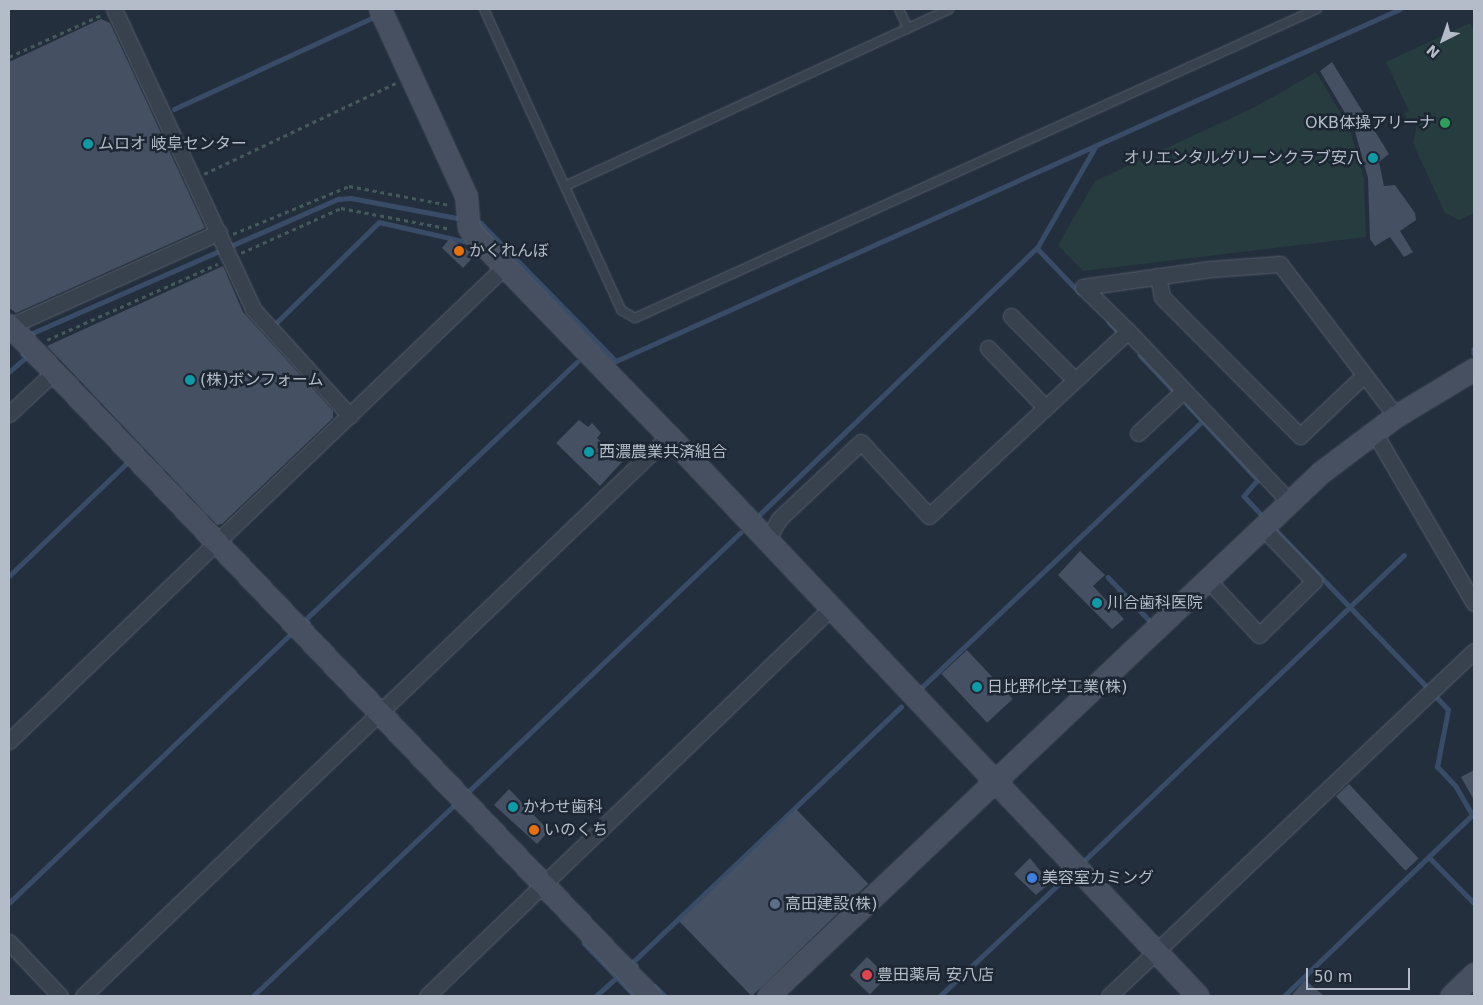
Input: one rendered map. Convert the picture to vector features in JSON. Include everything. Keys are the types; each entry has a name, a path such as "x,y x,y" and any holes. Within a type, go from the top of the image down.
{"street":[{"path":"380,9 411,76 471,220 505,266 669,436 1198,996"},
{"path":"109,11 194,179 253,309 267,328 350,416"},
{"path":"221,237 18,335 650,996"},
{"path":"1289,501 1128,331 1083,287 1158,276 1280,264 1396,416"},
{"path":"9,741 505,266"},
{"path":"1158,276 1162,297 1300,436 1364,375"},
{"path":"1011,316 1074,379"},
{"path":"766,540 778,519 861,442 929,516 1046,408 1074,379 1128,331"},
{"path":"988,348 1046,408"},
{"path":"768,996 1289,501 1396,416 1474,369"},
{"path":"9,414 54,372"},
{"path":"1138,433 1183,391"},
{"path":"1374,432 1474,604"},
{"path":"83,996 669,436"},
{"path":"1207,579 1259,634 1314,581 1262,526"},
{"path":"427,996 831,608"},
{"path":"1109,996 1474,651"},
{"path":"9,942 60,996"},
{"path":"1451,996 1473,979"}],"lane":[{"path":"484,9 621,310 635,318 1317,9"},
{"path":"899,9 908,28"},
{"path":"565,186 949,9"}],"path":[{"path":"9,57 109,11"},
{"path":"194,179 411,76"},
{"path":"221,237 349,186 471,220"},
{"path":"18,335 230,257 341,208 471,220"}],"green space":[{"name":"OKB体操アリーナ","path":"1470,23 1474,32 1474,213 1459,220 1445,213 1413,143 1417,125 1415,121 1409,124 1404,113 1409,111 1386,62"},
{"name":"オリエンタルグリーンクラブ安八","path":"1316,72 1349,127 1364,179 1366,237 1083,271 1058,245 1095,181 1255,107"}],"building":[{"name":"ムロオ 岐阜センター","path":"101,19 110,23 205,228 16,313 9,308 9,62"},
{"name":"オリエンタルグリーンクラブ安八","path":"1332,62 1389,154 1379,162 1384,186 1395,185 1415,213 1416,220 1400,231 1413,252 1404,257 1390,237 1375,246 1370,239 1368,178 1354,128 1320,71"},
{"name":"かくれんぼ","path":"450,238 475,255 463,268 442,248"},
{"name":"(株)ボンフォーム","path":"223,266 243,312 333,411 333,418 222,524 217,525 47,346"},
{"name":"西濃農業共済組合","path":"579,420 588,427 592,423 601,433 597,438 622,462 600,486 556,443"},
{"name":"川合歯科医院","path":"1080,551 1105,575 1093,586 1124,619 1112,629 1058,575"},
{"name":"日比野化学工業(株)","path":"967,650 1013,699 987,723 941,674"},
{"path":"1474,770 1474,800 1461,777"},
{"path":"1349,784 1419,859 1405,871 1336,796"},
{"path":"509,789 549,831 537,844 494,805"},
{"name":"高田建設(株)","path":"796,809 868,884 752,996 679,922"},
{"name":"美容室カミング","path":"1030,858 1050,883 1036,895 1014,874"},
{"name":"豊田薬局 安八店","path":"867,957 887,976 870,994 850,975"},
{"path":"1305,980 1324,996 1291,996"}],"waterway":[{"path":"475,222 481,223 616,361 1400,9"},
{"path":"174,109 376,16"},
{"path":"756,518 1037,248 1095,147"},
{"path":"28,335 338,199 351,198 462,219"},
{"path":"276,323 379,222 468,242"},
{"path":"1037,248 1079,292"},
{"path":"1109,322 1118,332"},
{"path":"9,372 26,357 23,355"},
{"path":"1140,355 1173,390"},
{"path":"308,623 305,620 577,362"},
{"path":"1187,404 1258,480 1244,496 1260,513"},
{"path":"920,689 1202,421"},
{"path":"9,576 129,461"},
{"path":"1277,531 1426,686"},
{"path":"468,792 740,533"},
{"path":"1085,860 1404,555"},
{"path":"1108,577 1149,620"},
{"path":"9,903 292,633"},
{"path":"1284,996 1472,815 1455,786 1437,767 1448,710 1437,698"},
{"path":"636,966 633,962 901,707"},
{"path":"253,996 455,804"},
{"path":"1429,857 1474,903"},
{"path":"940,996 1064,879"},
{"path":"584,943 635,996"},
{"path":"596,996 617,977"},
{"path":"655,986 665,996"}],"place":[{"name":"OKB体操アリーナ","path":"1445,123"},
{"name":"ムロオ 岐阜センター","path":"88,144"},
{"name":"オリエンタルグリーンクラブ安八","path":"1373,158"},
{"name":"かくれんぼ","path":"459,251"},
{"name":"(株)ボンフォーム","path":"190,380"},
{"name":"西濃農業共済組合","path":"589,452"},
{"name":"川合歯科医院","path":"1097,603"},
{"name":"日比野化学工業(株)","path":"977,687"},
{"name":"かわせ歯科","path":"513,807"},
{"name":"いのくち","path":"534,830"},
{"name":"美容室カミング","path":"1032,878"},
{"name":"高田建設(株)","path":"775,904"},
{"name":"豊田薬局 安八店","path":"867,975"}]}
